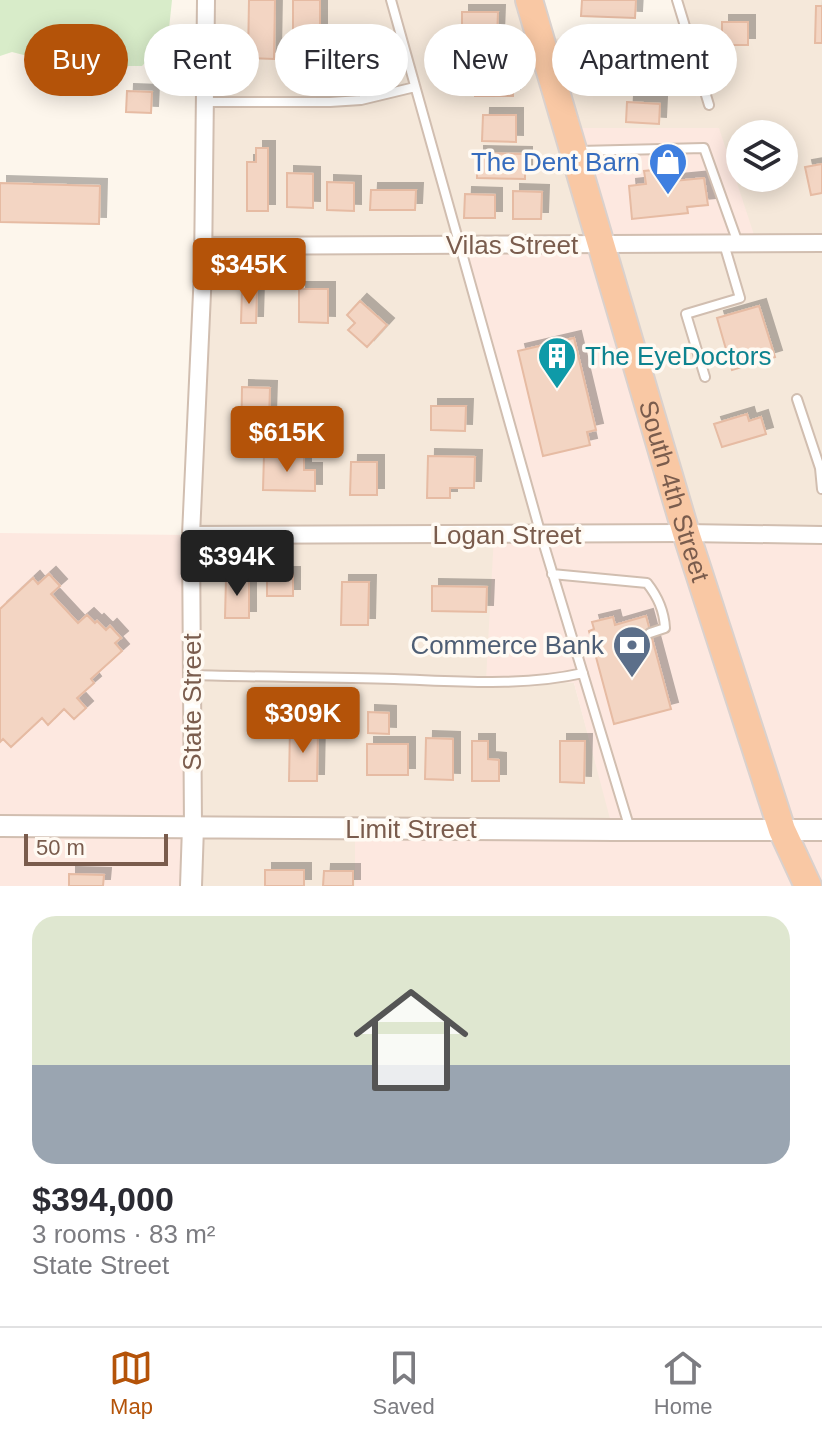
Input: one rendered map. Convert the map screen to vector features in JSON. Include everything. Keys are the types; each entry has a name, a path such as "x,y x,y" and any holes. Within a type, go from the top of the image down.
{"highway":[{"name":"South 4th Street","path":"529,0 686,533 782,830 808,886"}],"street":[{"name":"State Street","path":"193,827 191,535 203,246 206,0"},
{"name":"Vilas Street","path":"203,246 822,243"},
{"name":"Logan Street","path":"191,535 822,535"},
{"name":"Limit Street","path":"0,826 822,830"},
{"path":"191,886 193,827"}],"lane":[{"path":"391,0 552,574 631,830"},
{"path":"677,0 709,105"},
{"path":"205,102 361,100 415,87"},
{"path":"574,151 704,148 731,244 740,298 686,314 705,377"},
{"path":"797,399 820,468 822,489"},
{"path":"552,574 647,583 656,595 664,615 665,628 650,633"},
{"path":"577,653 594,648"},
{"path":"192,675 477,682 560,678 583,673"}],"shaded area":[{"path":"206,0 529,0 541,39 552,39 552,96 737,96 737,24 678,24 673,0 822,0 822,535 541,535 541,680 574,683 614,830 355,829 355,886 191,886 204,96 259,96 259,24 206,24"},
{"path":"567,128 719,128 726,149 726,192 740,192 757,244 602,244 686,533 822,535 822,886 355,886 355,829 613,830 574,683 486,680 494,535 540,535 459,245 601,244"},
{"path":"0,533 191,535 191,886 0,886"}],"green space":[{"path":"0,0 172,0 169,24 144,24 142,66 128,66 128,24 24,24 24,55 12,52 0,56"}],"building":[{"path":"249,0 275,0 274,59 259,58 259,24 249,24"},
{"path":"293,0 320,0 320,24 293,24"},
{"path":"582,0 636,0 635,18 581,16"},
{"path":"816,6 822,6 822,43 815,43"},
{"path":"462,12 498,12 498,24 462,24"},
{"path":"748,22 748,45 737,45 737,24 722,24"},
{"path":"128,91 144,92 144,96 152,96 151,113 126,112"},
{"path":"627,102 660,104 659,124 626,122"},
{"path":"483,115 516,115 516,142 482,141"},
{"path":"256,148 268,148 268,211 247,211 247,162 256,162"},
{"path":"477,153 525,154 525,179 477,178"},
{"path":"822,164 822,193 811,195 805,167"},
{"name":"The Dent Barn","path":"663,169 664,182 704,178 708,205 687,207 688,213 632,219 629,186 646,184 644,171"},
{"path":"287,173 313,174 313,208 287,207"},
{"path":"327,182 354,183 354,211 327,210"},
{"path":"0,183 100,186 99,224 0,222"},
{"path":"371,190 416,190 415,210 370,210"},
{"path":"513,191 542,192 541,219 513,219"},
{"path":"465,194 495,195 495,218 464,218"},
{"path":"242,289 257,289 256,323 241,323"},
{"path":"299,289 328,289 328,323 299,322"},
{"path":"360,301 387,325 367,347 348,330 355,323 347,315"},
{"path":"759,306 775,357 732,370 717,318"},
{"name":"The EyeDoctors","path":"574,338 596,430 587,432 590,445 543,456 518,351"},
{"path":"242,387 270,388 268,450 241,450"},
{"path":"431,406 466,406 465,431 431,430"},
{"path":"747,414 749,421 761,417 766,434 722,447 714,424"},
{"path":"264,454 304,455 304,470 315,470 315,491 263,490"},
{"path":"428,456 475,457 474,488 450,488 450,498 427,498"},
{"path":"351,462 377,462 377,495 350,495"},
{"path":"49,574 60,586 51,594 78,623 87,615 106,630 110,626 121,638 115,643 122,651 91,679 94,683 77,698 86,708 74,719 64,709 48,725 42,718 11,747 3,739 0,742 0,609 33,578 38,584"},
{"path":"267,574 293,574 293,596 267,596"},
{"path":"226,578 249,579 249,618 225,618"},
{"path":"342,582 369,582 368,625 341,625"},
{"path":"432,586 487,587 486,612 432,611"},
{"name":"Commerce Bank","path":"646,616 671,709 614,724 589,631 594,629 592,622 613,617 615,625"},
{"path":"368,712 389,713 389,734 368,733"},
{"path":"290,728 318,729 317,781 289,781"},
{"path":"426,738 453,739 453,780 425,779"},
{"path":"472,741 488,741 488,759 499,760 499,781 472,781"},
{"path":"560,741 585,741 584,783 560,782"},
{"path":"367,744 408,744 408,775 367,775"},
{"path":"265,870 304,870 304,886 265,886"},
{"path":"324,871 353,871 353,886 323,886"},
{"path":"69,874 104,875 103,886 69,886"}],"place":[{"name":"The Dent Barn","path":"668,196"},
{"name":"The EyeDoctors","path":"557,390"},
{"name":"Commerce Bank","path":"632,679"}]}
